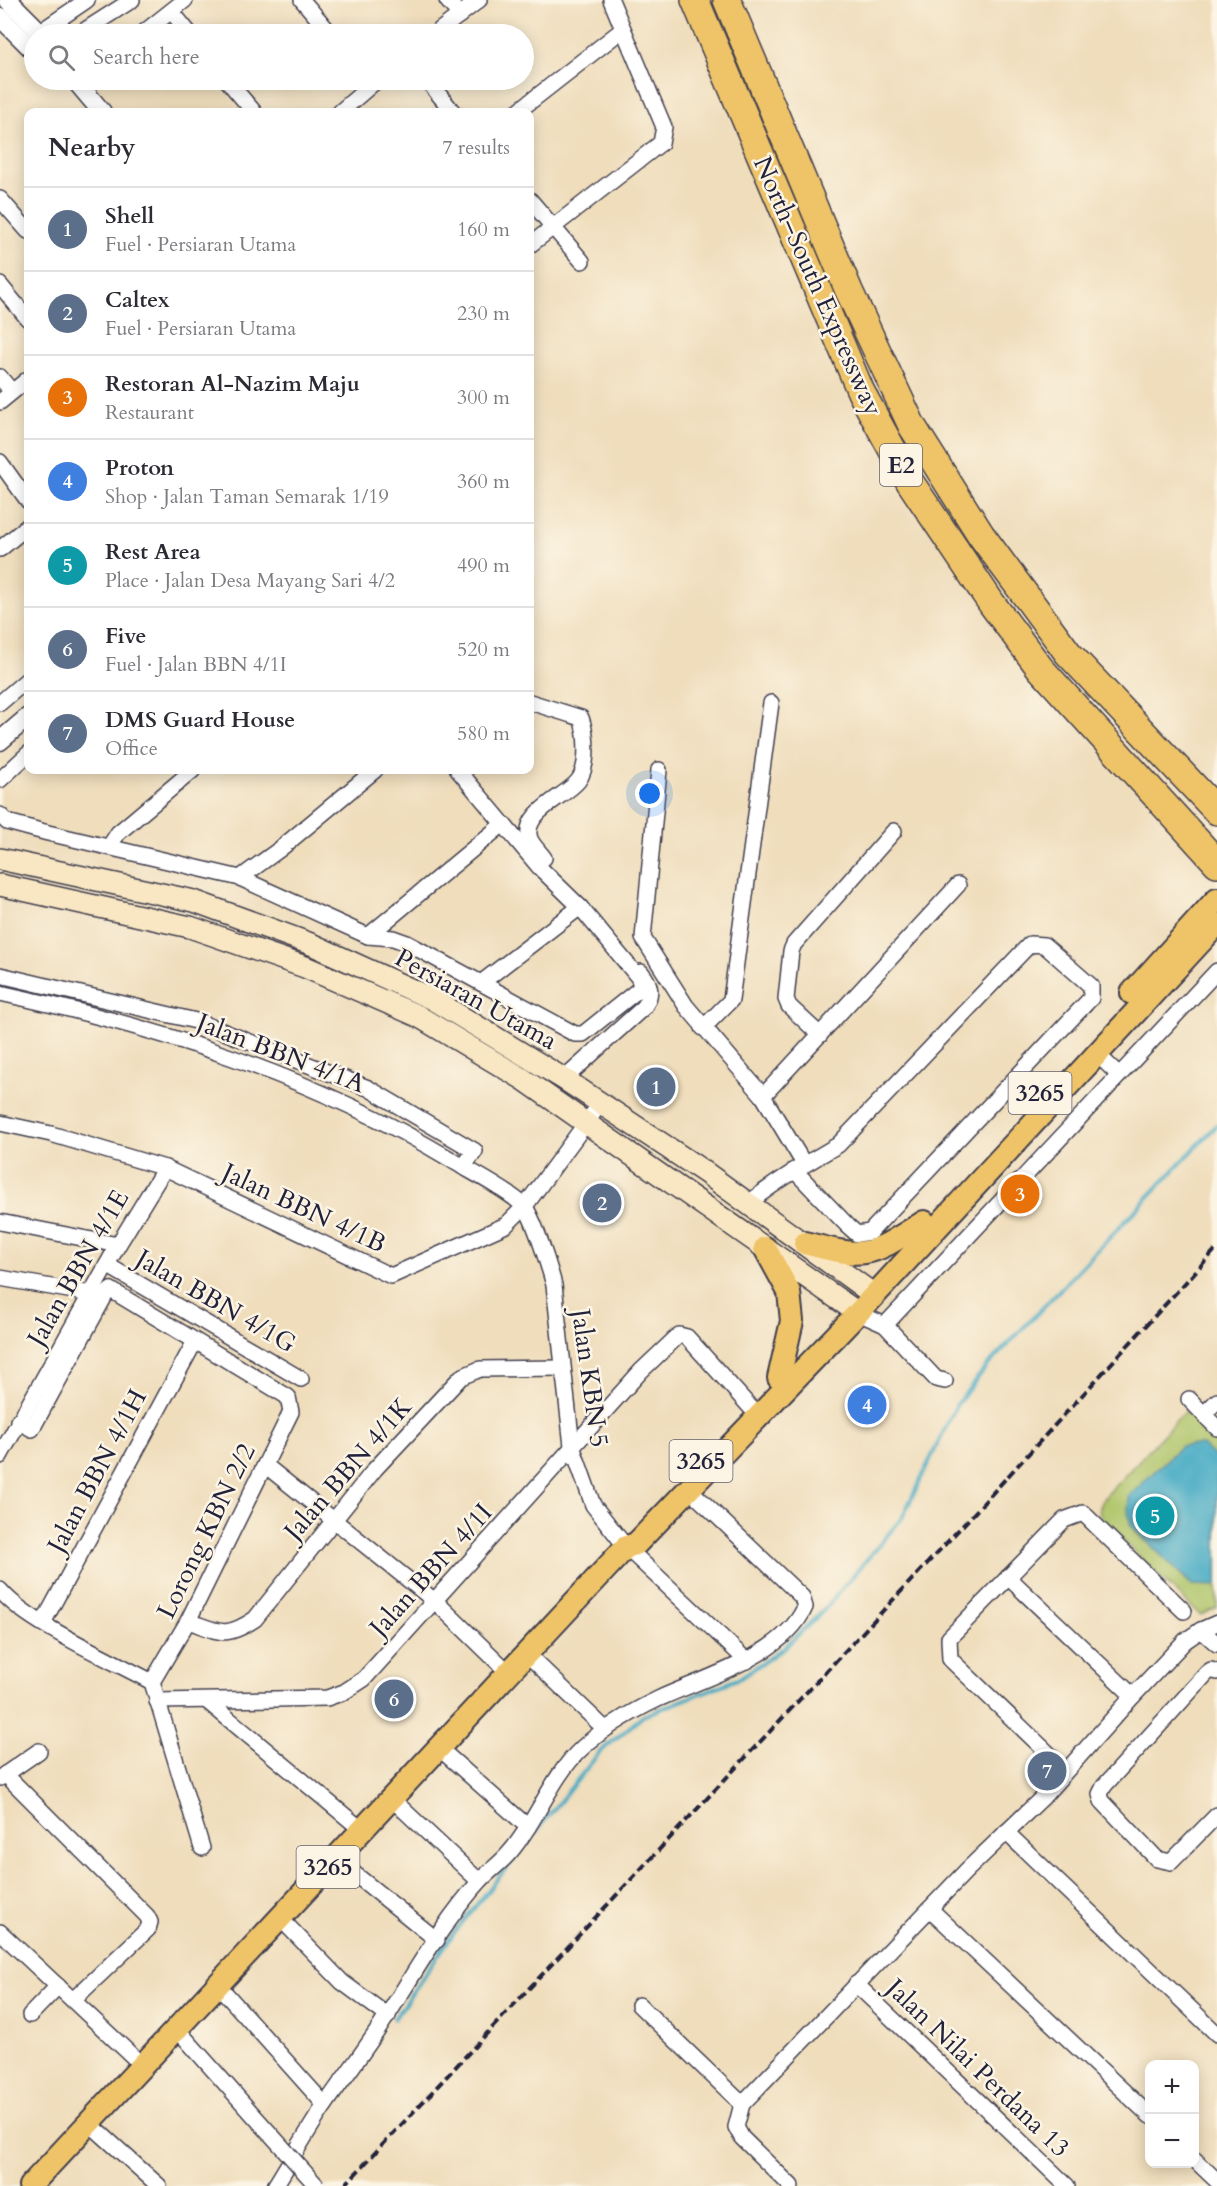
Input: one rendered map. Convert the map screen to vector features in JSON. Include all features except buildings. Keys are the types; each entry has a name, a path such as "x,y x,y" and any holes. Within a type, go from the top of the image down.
{"highway":[{"name":"North–South Expressway","path":"695,0 861,392 910,482 992,604 1040,668 1217,863"},
{"name":"North–South Expressway","path":"727,0 849,291 912,426 981,536 1068,653 1173,767 1217,811"}],"main road":[{"name":"Persiaran Utama","path":"9,861 194,901 311,944 432,999 564,1079 750,1202 869,1291"},
{"name":"Persiaran Utama","path":"0,885 190,927 305,967 418,1016 523,1079 853,1309"},
{"name":"3265","path":"869,1291 924,1222 1217,899"},
{"name":"3265","path":"626,1547 636,1544 689,1489 869,1291 1217,924"},
{"path":"806,1243 846,1254 866,1254 884,1247 924,1222"},
{"path":"765,1248 789,1292 792,1321 779,1378"},
{"name":"3265","path":"30,2186 527,1654 626,1547 629,1538 779,1378 853,1309"}],"street":[{"path":"8,0 25,24"},
{"path":"56,24 87,0"},
{"path":"95,24 132,0"},
{"path":"156,24 185,0"},
{"path":"302,0 322,24"},
{"path":"447,0 460,15"},
{"path":"448,24 479,0"},
{"path":"534,242 661,142 664,136 664,126 611,0"},
{"path":"172,12 182,24"},
{"path":"0,17 24,32"},
{"path":"522,108 622,30"},
{"path":"84,90 99,108"},
{"path":"235,90 251,108"},
{"path":"344,108 363,90"},
{"path":"434,90 450,108"},
{"path":"0,199 24,226"},
{"path":"534,205 582,261"},
{"path":"0,285 24,314"},
{"path":"0,378 12,392"},
{"path":"0,402 24,382"},
{"path":"0,462 24,495"},
{"path":"0,549 24,529"},
{"path":"0,703 24,682"},
{"path":"534,703 581,718 586,731 586,755 579,780 534,819 529,831 531,841 647,979 650,989 650,997 644,1006 564,1079"},
{"path":"703,1028 731,999 771,703"},
{"path":"0,741 24,720"},
{"path":"2,777 24,758"},
{"path":"659,770 643,938 703,1028 763,1096 799,1167 857,1234 870,1232 1091,998 1091,986 1044,945 1030,944 838,1145 799,1167 750,1202"},
{"path":"109,847 118,833 188,774"},
{"path":"240,878 280,849 370,774"},
{"path":"0,815 7,822 240,878 368,936 393,938 407,943 575,1034 583,1034 638,990 641,984 579,907 540,868 461,774"},
{"path":"368,936 502,824"},
{"path":"820,1035 789,1006 786,999 790,951 894,831"},
{"path":"0,850 9,861"},
{"path":"763,1096 958,885"},
{"path":"481,983 579,907"},
{"path":"885,1325 1217,971"},
{"path":"0,975 195,1021 368,1088 475,1151 463,1167"},
{"name":"Jalan BBN 4/1A","path":"0,993 124,1023 195,1044 306,1086 398,1128 525,1206"},
{"path":"1096,1054 1119,1075"},
{"path":"306,1086 314,1067"},
{"name":"Jalan BBN 4/1B","path":"0,1123 51,1134 165,1168 391,1276 506,1225 525,1206 600,1104"},
{"name":"Jalan BBN 4/1E","path":"0,1456 118,1245 165,1168"},
{"name":"Jalan KBN 5","path":"525,1206 551,1275 572,1446 593,1505 626,1547 747,1661"},
{"path":"0,1222 118,1245"},
{"name":"Jalan BBN 4/1G","path":"107,1265 301,1379"},
{"path":"0,1278 91,1294"},
{"path":"18,1422 32,1429 106,1294 111,1290 194,1343"},
{"path":"869,1291 885,1325 936,1379 945,1381"},
{"path":"853,1309 885,1325"},
{"name":"Jalan BBN 4/1I","path":"157,1701 327,1698 344,1692 364,1679 436,1602 572,1446 641,1371 672,1339 679,1335 687,1338 751,1408"},
{"name":"Lorong KBN 2/2","path":"152,1682 188,1621 291,1412 288,1397 194,1343"},
{"name":"Jalan BBN 4/1H","path":"43,1623 194,1343"},
{"name":"Jalan BBN 4/1K","path":"188,1621 220,1632 236,1632 255,1619 375,1469 461,1377 480,1369 562,1368"},
{"path":"1189,1399 1217,1428"},
{"path":"1204,1414 1217,1401"},
{"path":"265,1465 436,1602 509,1673"},
{"path":"275,2186 325,2105 350,2074 437,1940 479,1881 510,1852 528,1827 552,1784 580,1750 605,1729 657,1699 747,1661 801,1618 805,1607 802,1597 689,1489"},
{"path":"1051,1756 950,1659 949,1638 1064,1520 1083,1514 1184,1611"},
{"path":"1008,1577 1133,1695"},
{"path":"2,1596 43,1623 152,1682 202,1848"},
{"path":"791,2186 742,2138 736,2127 742,2104 856,1984 1043,1797 1133,1695 1185,1641 1217,1623"},
{"path":"1201,1630 1217,1644"},
{"path":"527,1654 605,1729"},
{"path":"1217,1672 1207,1673 1104,1786 1100,1794 1102,1801 1157,1859 1171,1863 1217,1815"},
{"path":"207,1701 362,1830"},
{"path":"439,1748 528,1827"},
{"path":"39,1751 2,1776 147,1916 150,1922 148,1929 73,2000"},
{"path":"392,1799 479,1881"},
{"path":"1006,1832 1217,2034"},
{"path":"336,1859 437,1940"},
{"path":"930,1909 1147,2114"},
{"path":"280,1918 342,1982 388,2016"},
{"path":"0,1932 142,2066"},
{"name":"Jalan Nilai Perdana 13","path":"856,1984 1067,2186"},
{"path":"218,1985 325,2105"},
{"path":"30,2015 58,1986"},
{"path":"639,2005 742,2104"},
{"path":"177,2029 317,2186"},
{"path":"89,2123 159,2186"},
{"path":"1199,2164 1217,2181"}],"green space":[{"path":"1187,1409 1217,1440 1217,1608 1200,1615 1104,1522 1099,1511 1103,1499"}],"water":[{"path":"1202,1445 1217,1459 1217,1586 1192,1585 1131,1526 1128,1512 1129,1496 1181,1446"}],"waterway":[{"path":"394,2019 453,1934 600,1752 643,1716 740,1678 785,1647 824,1610 902,1518 957,1404 987,1366 1217,1125"}],"railway":[{"path":"344,2186 966,1522 1217,1248"}],"place":[{"name":"Shell","path":"656,1087"},
{"name":"Restoran Al-Nazim Maju","path":"1020,1194"},
{"name":"Caltex","path":"602,1203"},
{"name":"Proton","path":"867,1405"},
{"name":"Rest Area","path":"1155,1516"},
{"name":"Five","path":"394,1699"},
{"name":"DMS Guard House","path":"1047,1771"}]}
